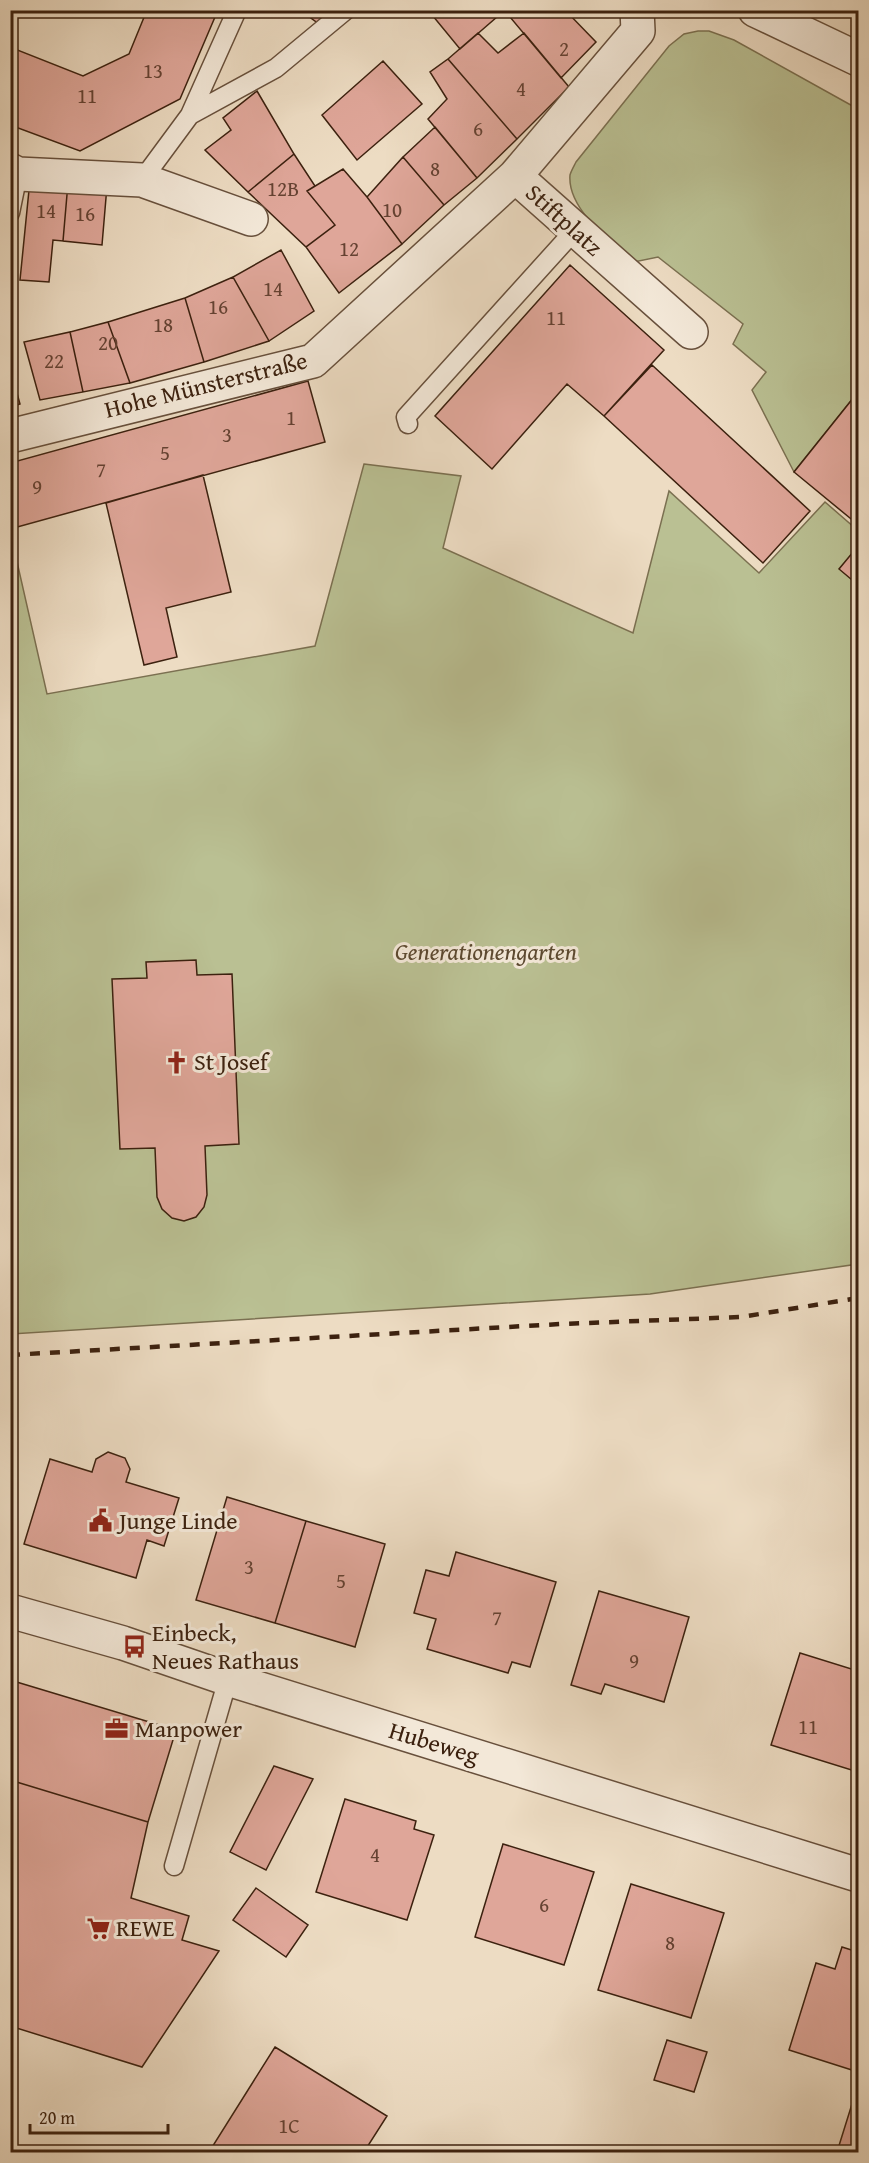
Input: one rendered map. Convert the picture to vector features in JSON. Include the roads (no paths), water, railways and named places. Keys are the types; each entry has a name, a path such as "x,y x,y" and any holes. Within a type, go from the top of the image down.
{"street":[{"name":"Stiftplatz","path":"637,10 638,31 515,176 691,332"},
{"path":"755,10 858,59"},
{"path":"14,172 142,180 251,219"},
{"name":"Hohe Münsterstraße","path":"10,436 313,361 515,176"},
{"name":"Hubeweg","path":"10,1611 123,1643 228,1679 858,1875"}],"lane":[{"path":"142,180 190,115 237,10"},
{"path":"190,115 276,68 346,10"},
{"path":"10,213 14,172"},
{"path":"408,424 406,417 575,230"},
{"path":"174,1866 228,1679"}],"railway":[{"path":"10,1355 561,1324 741,1317 858,1298"}],"place":[{"name":"St Josef","path":"176,1062"},
{"name":"Junge Linde","path":"101,1521"},
{"name":"Einbeck, Neues Rathaus","path":"134,1647"},
{"name":"Manpower","path":"117,1729"},
{"name":"REWE","path":"98,1928"}],"park label":[{"name":"Generationengarten","path":"486,952"}]}
